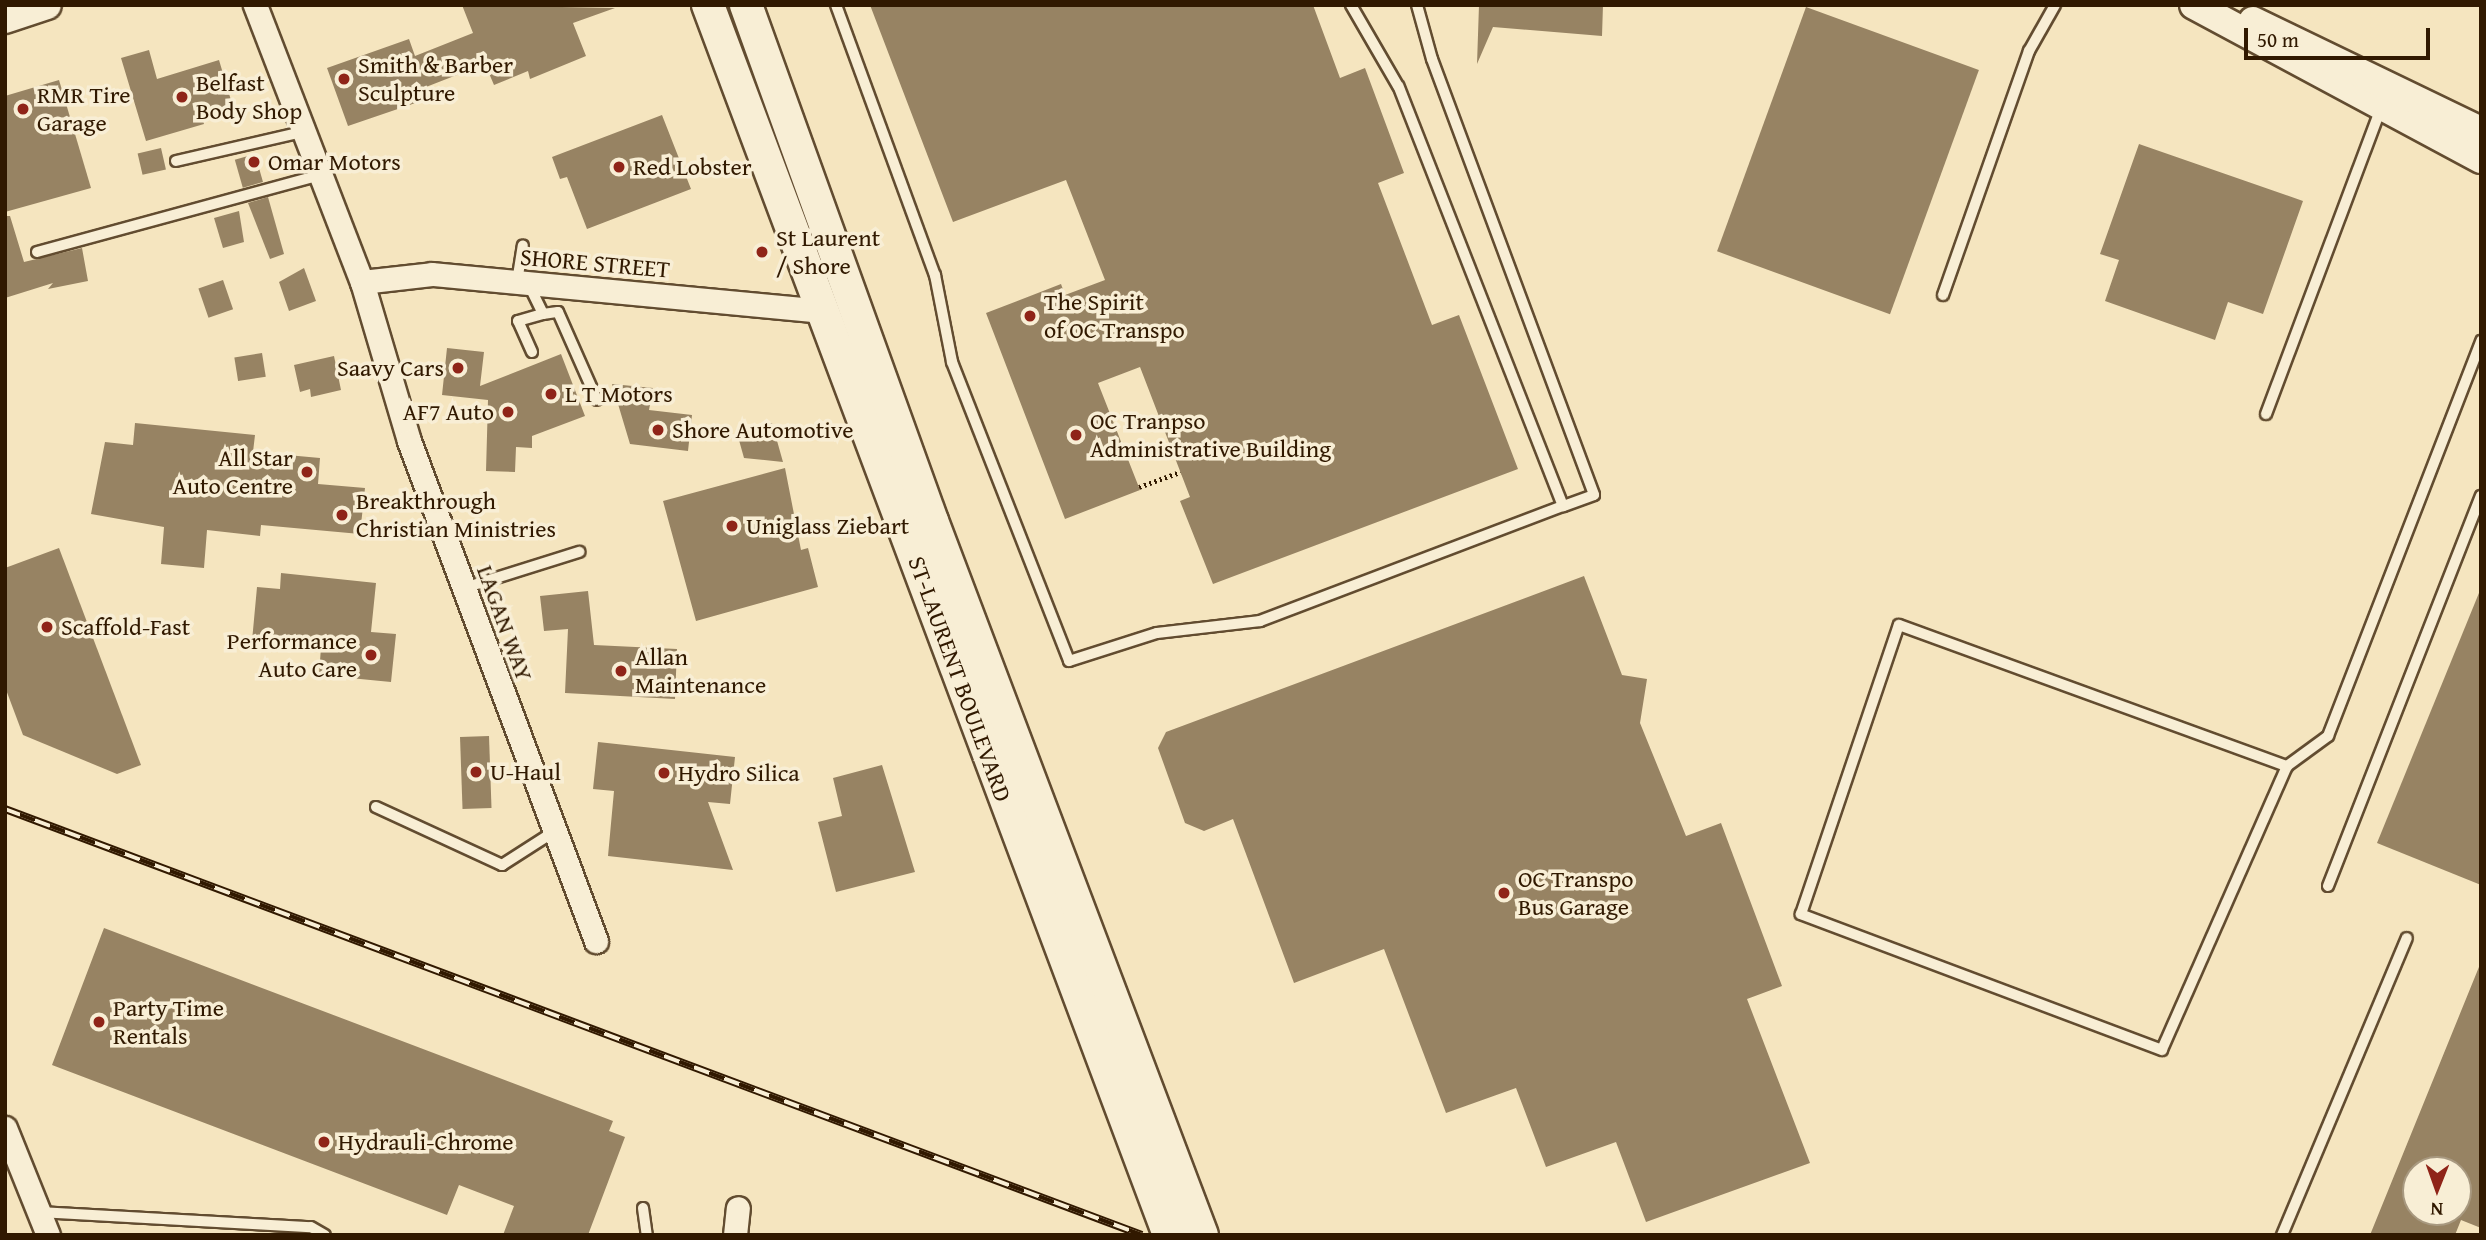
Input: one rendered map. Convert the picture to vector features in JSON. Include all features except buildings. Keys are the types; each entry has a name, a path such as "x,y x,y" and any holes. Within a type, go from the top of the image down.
{"main road":[{"name":"ST-LAURENT BOULEVARD","path":"708,5 1169,1235"},
{"name":"ST-LAURENT BOULEVARD","path":"746,5 932,521 1202,1235"}],"street":[{"path":"5,19 47,5"},
{"name":"LAGAN WAY","path":"255,5 362,282 409,441 596,941"},
{"path":"2194,5 2385,96 2481,131"},
{"path":"2213,5 2385,96 2481,159"},
{"name":"SHORE STREET","path":"362,282 432,274 822,311"},
{"path":"5,1128 48,1235"},
{"path":"735,1235 738,1208"}],"lane":[{"path":"836,5 935,275 953,362 1069,662 1157,633 1260,621 1594,495 1432,59 1417,5"},
{"path":"1351,5 1398,86 1563,506"},
{"path":"1943,295 2029,51 2049,23 2055,5"},
{"path":"2266,414 2385,96"},
{"path":"176,161 303,132"},
{"path":"37,252 320,175"},
{"path":"523,245 522,282 543,314"},
{"path":"532,352 518,321 558,312 597,400"},
{"path":"2287,766 1899,625 1801,914 2162,1050 2287,766 2328,736 2481,341"},
{"path":"2328,886 2481,496"},
{"path":"464,588 579,552"},
{"path":"376,807 502,865 555,831"},
{"path":"2283,1235 2407,938"},
{"path":"643,1208 648,1235"},
{"path":"39,1212 311,1227 325,1235"}],"path":[{"path":"1139,487 1180,472"}],"railway":[{"path":"5,809 1142,1235"}],"place":[{"name":"Smith & Barber Sculpture","path":"344,79"},
{"name":"Belfast Body Shop","path":"182,97"},
{"name":"RMR Tire Garage","path":"23,109"},
{"name":"Omar Motors","path":"254,162"},
{"name":"Red Lobster","path":"619,167"},
{"name":"St Laurent / Shore","path":"762,252"},
{"name":"The Spirit of OC Transpo","path":"1030,316"},
{"name":"Saavy Cars","path":"458,368"},
{"name":"L T Motors","path":"551,394"},
{"name":"AF7 Auto","path":"508,412"},
{"name":"Shore Automotive","path":"658,430"},
{"name":"OC Tranpso Administrative Building","path":"1076,435"},
{"name":"All Star Auto Centre","path":"307,472"},
{"name":"Breakthrough Christian Ministries","path":"342,515"},
{"name":"Uniglass Ziebart","path":"732,526"},
{"name":"Scaffold-Fast","path":"47,627"},
{"name":"Performance Auto Care","path":"371,655"},
{"name":"Allan Maintenance","path":"621,671"},
{"name":"U-Haul","path":"476,772"},
{"name":"Hydro Silica","path":"664,773"},
{"name":"OC Transpo Bus Garage","path":"1504,893"},
{"name":"Party Time Rentals","path":"99,1022"},
{"name":"Hydrauli-Chrome","path":"324,1142"}]}
